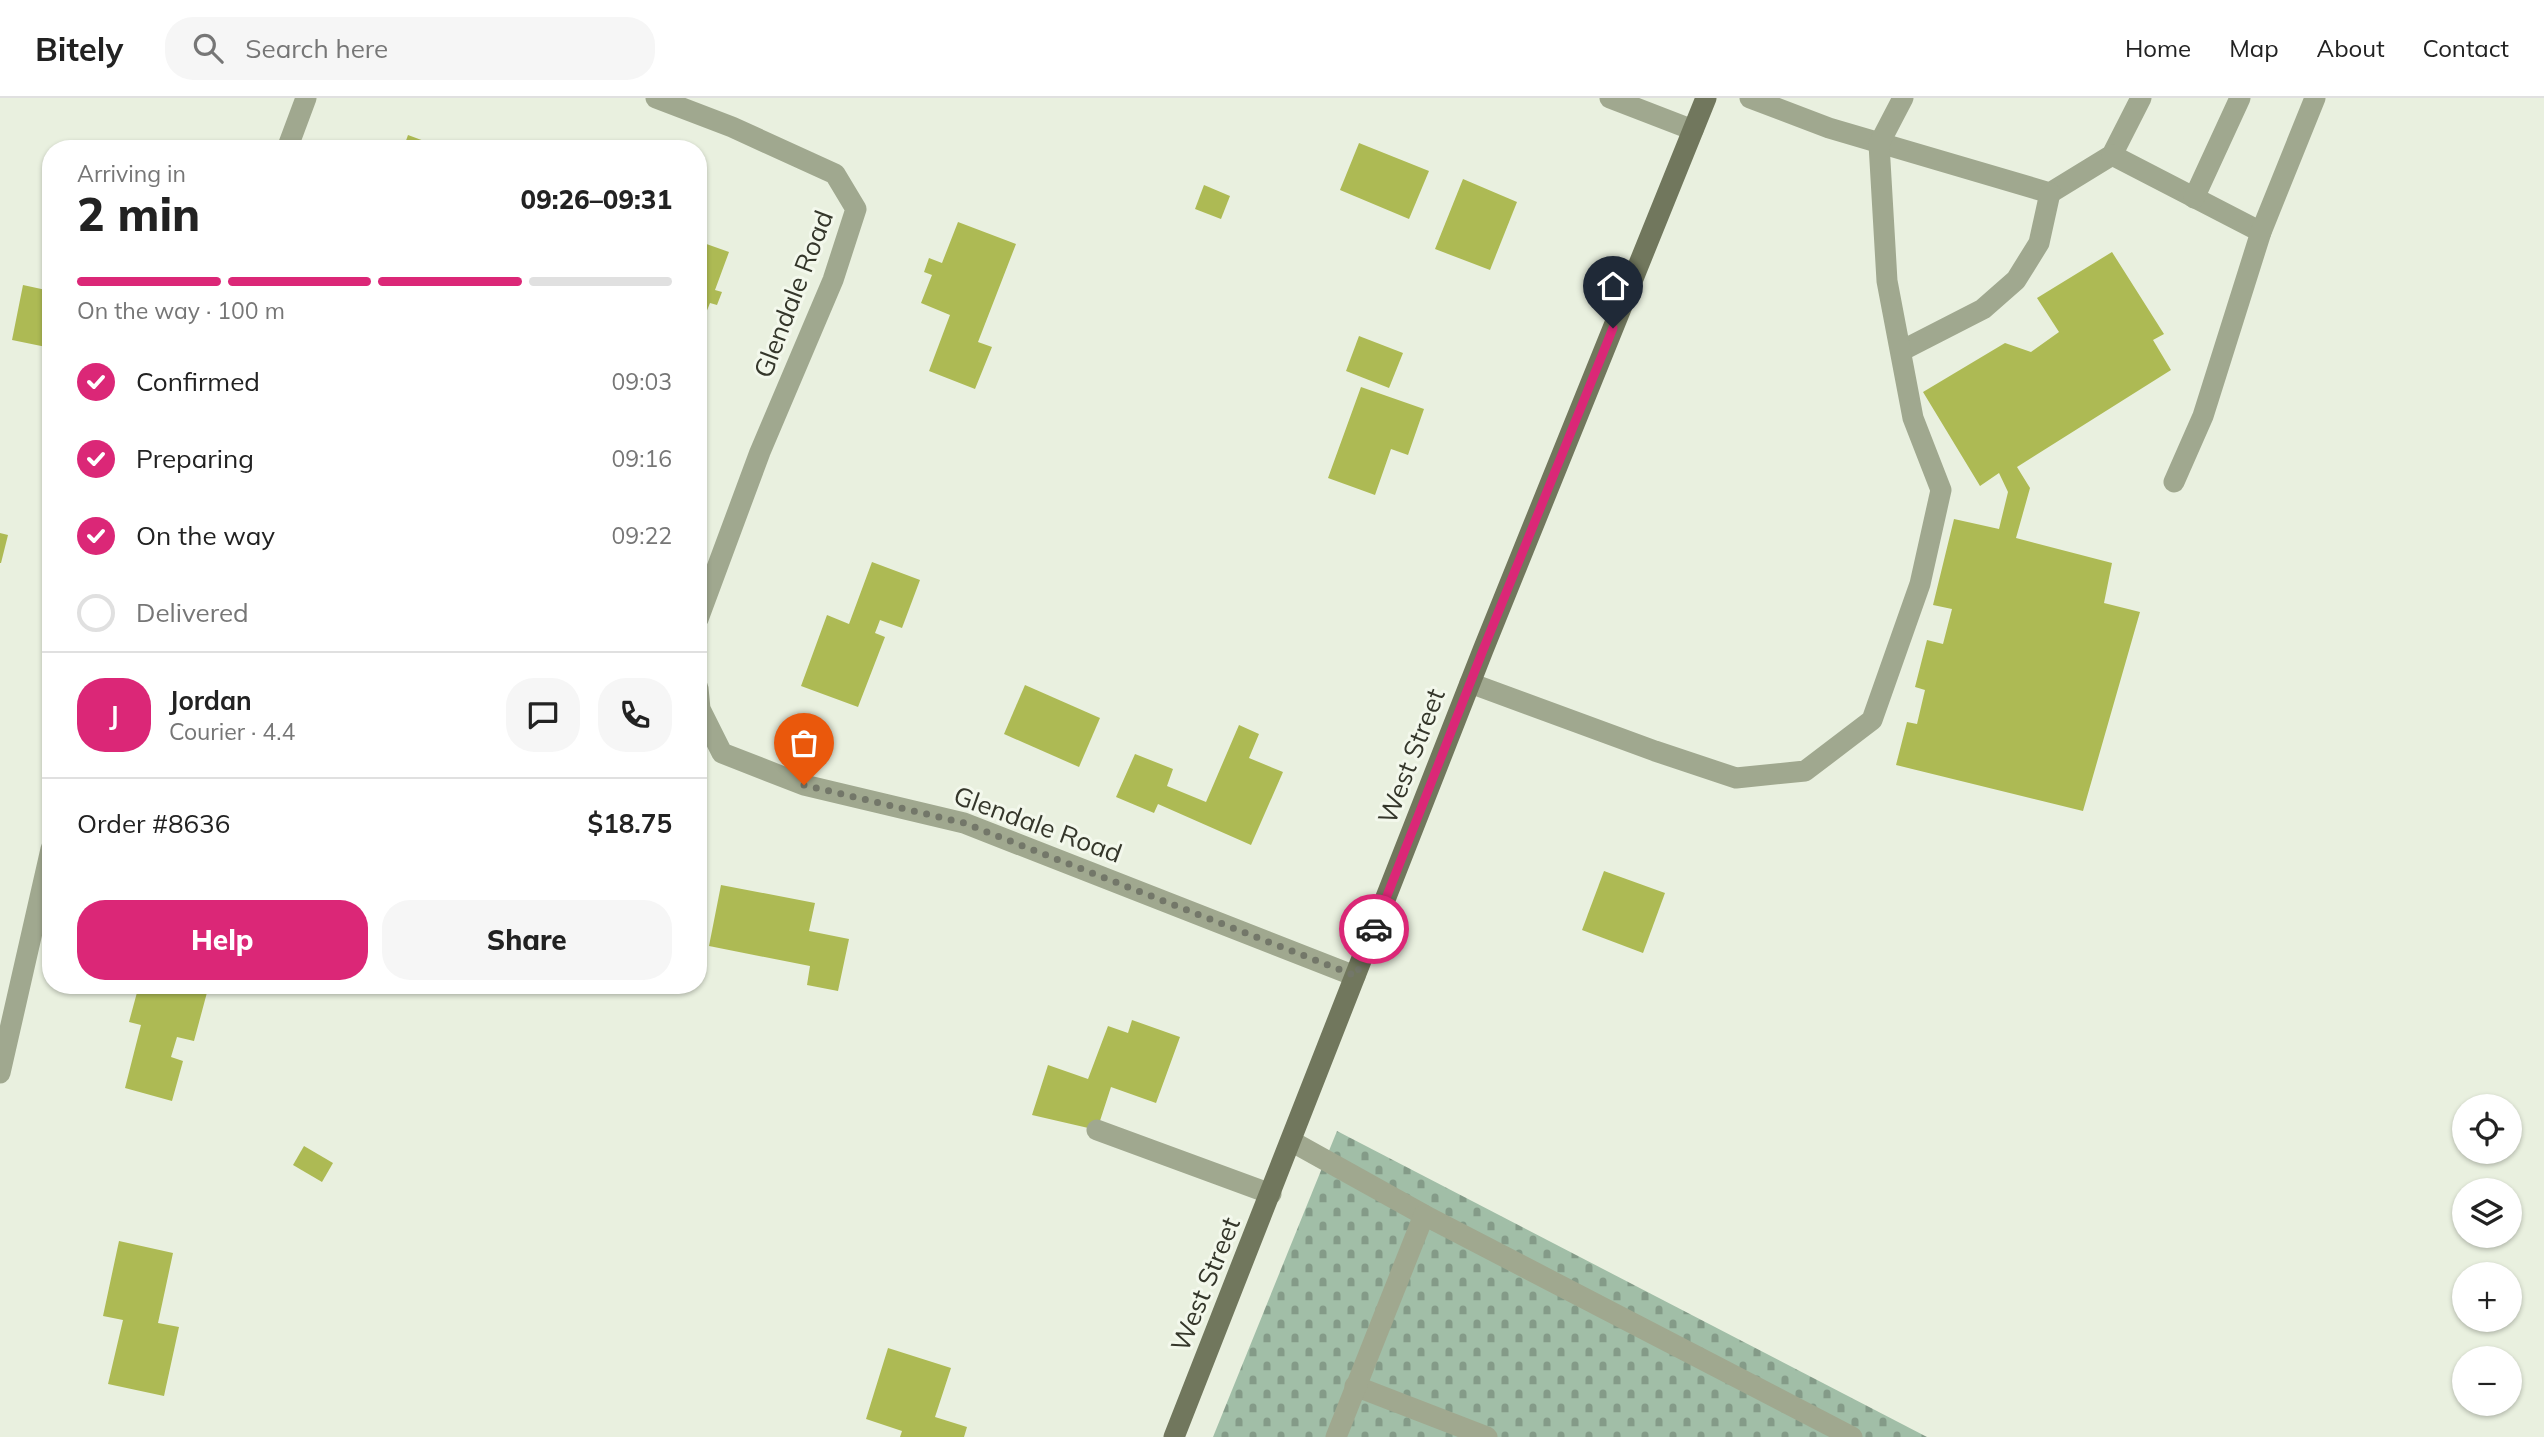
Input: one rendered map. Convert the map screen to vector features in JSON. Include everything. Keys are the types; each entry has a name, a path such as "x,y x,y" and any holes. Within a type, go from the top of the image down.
{"main road":[{"name":"West Street","path":"1174,1437 1470,683 1706,98"}],"street":[{"path":"290,140 306,98"},
{"name":"Glendale Road","path":"656,98 732,127 835,174 856,209 833,280 760,452 707,595"},
{"path":"1609,98 1693,130"},
{"path":"1750,98 1879,144 2050,193"},
{"path":"1470,683 1736,778 1805,771 1872,720 1920,584 1941,490 1913,418 1887,281 1879,144 1903,98"},
{"path":"1901,351 1983,309 2016,280 2039,243 2050,193 2112,155 2141,98"},
{"path":"2194,198 2240,98"},
{"path":"2174,482 2203,416 2261,232 2315,98"},
{"path":"2112,155 2261,232"},
{"name":"Glendale Road","path":"707,723 722,753 804,785 964,823 1356,976"},
{"path":"0,1073 42,889"},
{"path":"1097,1130 1270,1194"},
{"path":"1291,1141 1424,1215 1852,1437"},
{"path":"1336,1437 1424,1215"},
{"path":"1355,1386 1486,1437"}],"green space":[{"path":"1337,1131 1927,1437 1213,1437"}],"building":[{"path":"408,135 421,140 406,140"},
{"path":"1359,143 1429,171 1409,219 1340,190"},
{"path":"1463,179 1517,202 1490,270 1435,249"},
{"path":"1204,185 1230,196 1221,219 1195,209"},
{"path":"958,222 1016,244 978,342 992,347 975,389 929,371 950,315 921,303 932,275 924,272 929,258 942,263"},
{"path":"707,244 729,252 715,290 722,292 717,305 710,303 707,310"},
{"path":"2112,252 2164,334 2153,340 2171,370 2017,467 2030,488 2016,538 2112,563 2104,603 2140,612 2083,811 1896,765 1907,722 1917,724 1925,690 1915,687 1927,640 1943,644 1952,609 1933,605 1954,519 1999,529 2008,492 1999,473 1980,486 1923,392 2005,343 2031,352 2059,332 2037,298"},
{"path":"23,285 42,289 42,346 12,340"},
{"path":"1359,336 1403,353 1389,388 1346,371"},
{"path":"1361,387 1424,409 1408,455 1391,449 1375,495 1328,478"},
{"path":"0,533 8,535 1,563 0,563"},
{"path":"872,562 920,580 902,628 880,620 875,633 885,637 858,707 801,686 827,615 849,624"},
{"path":"1025,685 1100,718 1079,767 1004,734"},
{"path":"1239,725 1259,734 1249,758 1283,772 1251,845 1158,804 1154,813 1116,797 1135,754 1173,769 1167,786 1206,802"},
{"path":"1604,871 1665,893 1643,953 1582,930"},
{"path":"721,885 815,903 809,931 849,939 838,991 807,985 810,966 709,946"},
{"path":"137,994 207,994 194,1041 177,1037 171,1057 183,1061 172,1101 125,1088 141,1025 129,1022"},
{"path":"1132,1020 1180,1037 1156,1103 1111,1087 1097,1130 1032,1115 1048,1065 1088,1079 1108,1026 1128,1033"},
{"path":"304,1146 333,1163 322,1182 293,1165"},
{"path":"119,1241 173,1253 158,1323 179,1327 164,1396 108,1384 123,1320 103,1316"},
{"path":"888,1348 951,1368 935,1417 967,1427 964,1437 900,1437 902,1431 866,1419"}],"way so far":[{"path":"804,785 964,823 1356,976 1374,929"}],"route":[{"path":"1374,929 1613,328"}]}
